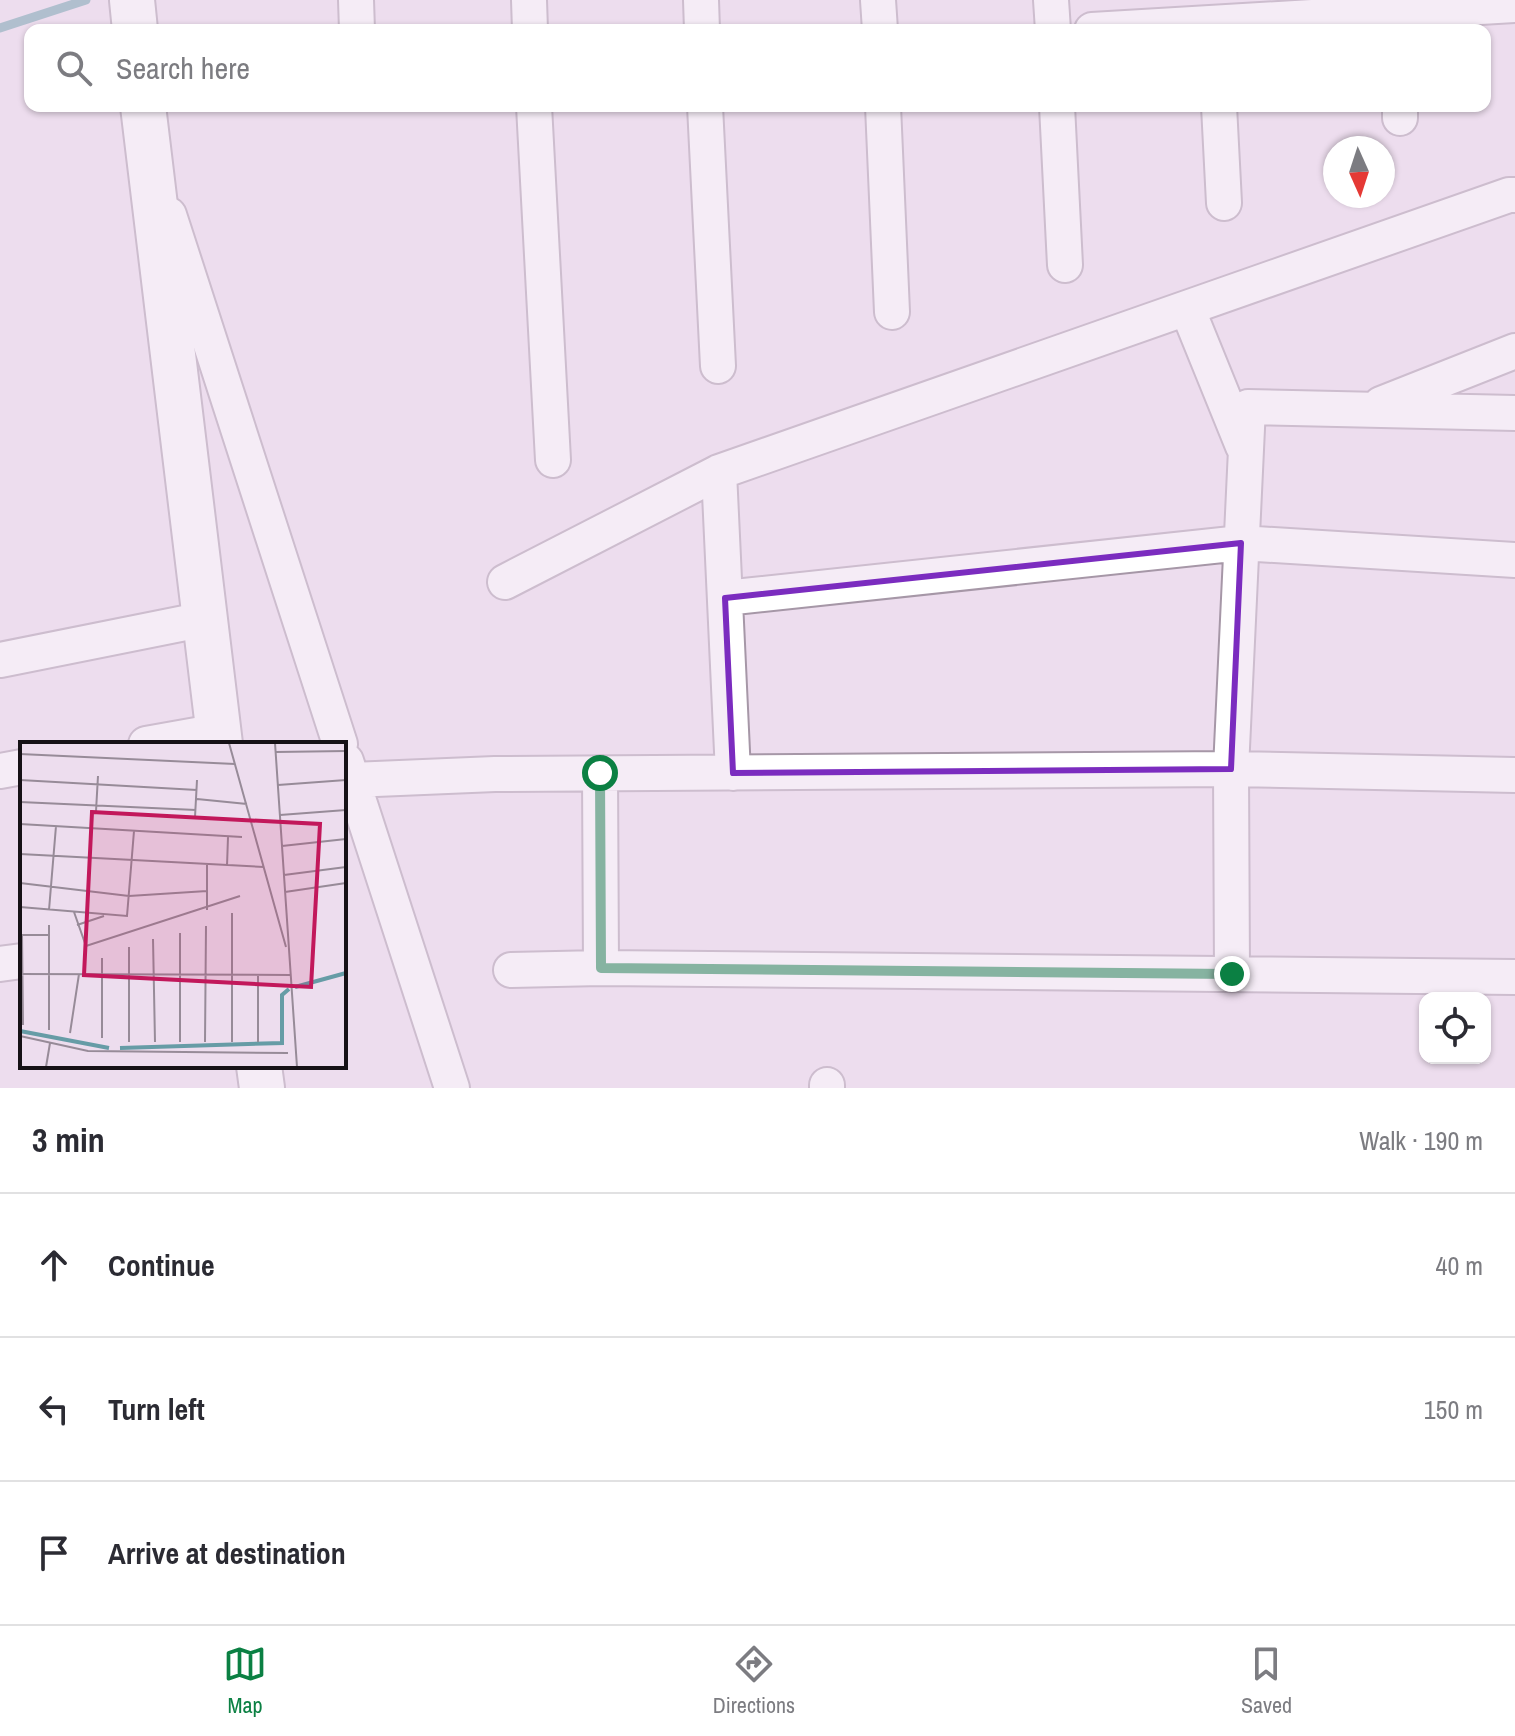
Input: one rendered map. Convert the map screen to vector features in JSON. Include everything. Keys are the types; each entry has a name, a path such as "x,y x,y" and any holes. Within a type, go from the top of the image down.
{"street":[{"path":"356,0 357,24"},
{"path":"529,0 530,24"},
{"path":"701,0 702,24"},
{"path":"878,0 880,24"},
{"path":"1051,0 1053,24"},
{"path":"1154,24 1215,18 1395,14 1515,5"},
{"path":"144,112 219,737 167,742"},
{"path":"534,112 553,460"},
{"path":"705,112 718,366"},
{"path":"883,112 892,312"},
{"path":"1057,112 1065,265"},
{"path":"1219,112 1224,203"},
{"path":"148,151 339,742"},
{"path":"505,582 719,472 1515,195"},
{"path":"1187,308 1246,454"},
{"path":"1366,410 1515,351"},
{"path":"1232,974 1231,769 1248,407 1515,413"},
{"path":"719,472 733,773"},
{"path":"725,598 1241,543 1515,560"},
{"path":"0,660 205,619"},
{"path":"0,771 20,767"},
{"path":"452,1088 348,768 600,773 1231,769 1515,775"},
{"path":"600,773 601,968"},
{"path":"0,964 20,961"},
{"path":"511,970 601,968 1515,977"},
{"path":"259,1068 262,1088"}],"highlighted area":[{"path":"1241,543 1231,769 733,773 725,598"}],"waterway":[{"path":"0,28 86,0"}],"route":[{"path":"600,773 601,968 1232,974"}]}
